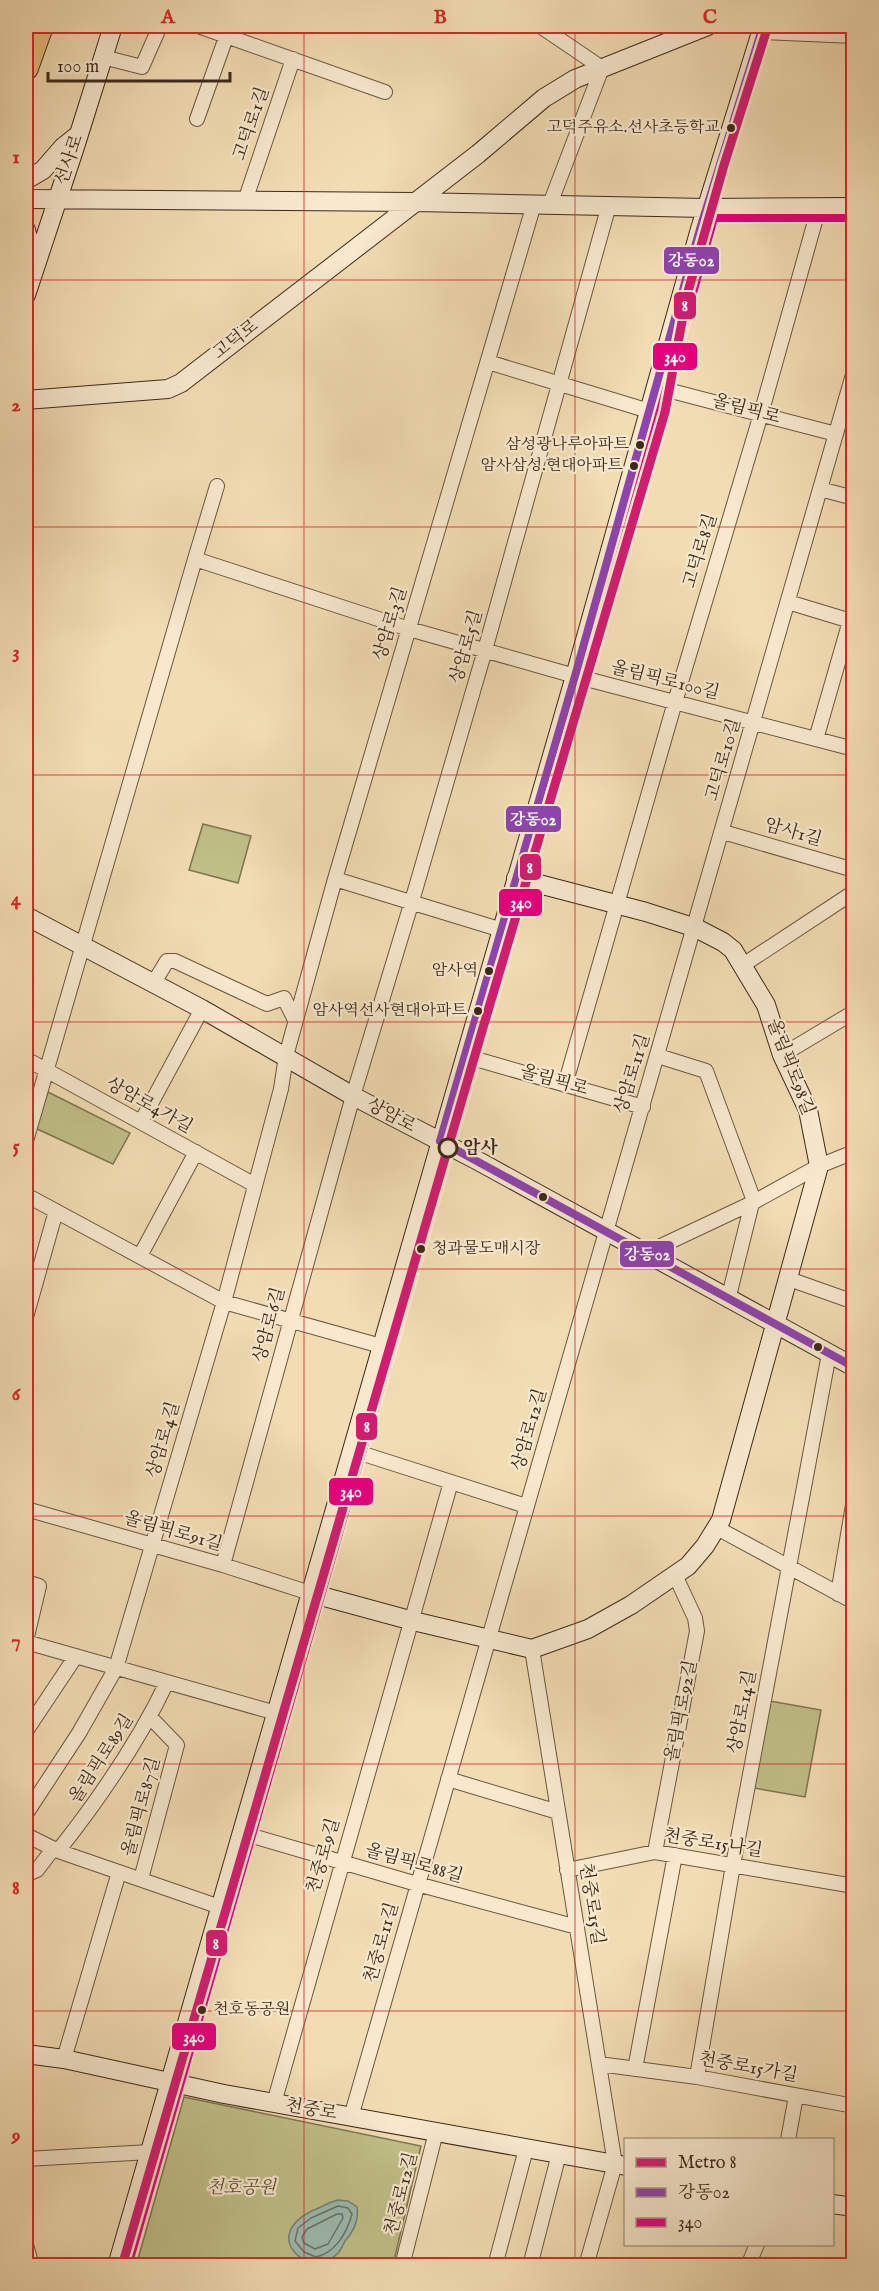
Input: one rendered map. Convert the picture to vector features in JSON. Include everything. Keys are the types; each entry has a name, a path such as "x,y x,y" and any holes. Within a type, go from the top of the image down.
{"highway":[{"path":"26,68 41,26"}],"main road":[{"name":"선사로","path":"26,295 113,26"},
{"name":"고덕로","path":"26,400 168,388 181,383 416,202 544,98 575,79 708,26"},
{"path":"117,2265 575,676 706,208 762,29"},
{"path":"26,180 43,170 63,147 79,134"},
{"path":"26,199 416,202 706,208 854,207"},
{"path":"26,230 35,266"},
{"name":"올림픽로98길","path":"516,878 618,904 696,928 723,942 733,950 743,965 766,1005 783,1055 808,1110 819,1167 776,1326"},
{"name":"상암로","path":"26,916 202,1009 353,1096 606,1231 854,1368"},
{"path":"310,1593 413,1621 532,1649 588,1629 631,1605 688,1566 717,1528 776,1326"},
{"name":"천중로","path":"27,2059 64,2059 224,2094 620,2165"},
{"path":"834,2204 854,2207"}],"street":[{"path":"103,57 142,67 160,26"},
{"path":"198,26 228,30 293,59 385,92"},
{"path":"540,26 602,68"},
{"path":"762,29 854,36"},
{"path":"197,119 228,30"},
{"name":"고덕로1길","path":"245,201 293,59"},
{"name":"상암로3길","path":"286,1056 335,879 488,362 542,204 602,68"},
{"name":"상암로5길","path":"353,1096 485,650 609,206"},
{"name":"고덕로8길","path":"618,904 819,207"},
{"path":"488,362 649,411"},
{"name":"고덕로10길","path":"696,928 853,373"},
{"name":"올림픽로","path":"656,387 836,434"},
{"path":"26,1141 217,486"},
{"path":"820,489 854,498"},
{"path":"195,559 409,629 575,676"},
{"path":"788,602 852,621 816,739"},
{"name":"올림픽로100길","path":"575,676 854,749"},
{"name":"암사1길","path":"723,832 854,870"},
{"path":"335,879 502,930"},
{"path":"743,965 854,892"},
{"path":"565,1085 618,904"},
{"name":"상암로11길","path":"606,1231 696,928"},
{"path":"153,984 167,962 175,962 267,1004 284,998 296,1020"},
{"path":"141,1122 202,1009"},
{"path":"783,1055 854,1012"},
{"name":"상암로4길","path":"26,1814 79,1732 116,1668 224,1302 281,1089 286,1056"},
{"name":"올림픽로","path":"465,1056 643,1107"},
{"path":"658,1056 706,1071 753,1202 728,1300"},
{"name":"상암로4가길","path":"26,1059 255,1185"},
{"name":"상암로6길","path":"223,1565 353,1096"},
{"path":"140,1256 196,1152"},
{"path":"646,1253 854,1152"},
{"path":"26,1195 224,1302 381,1346"},
{"path":"26,1317 56,1211"},
{"name":"상암로12길","path":"488,1639 606,1231"},
{"path":"789,1279 854,1302"},
{"name":"상암로14길","path":"697,2077 733,1865 829,1354"},
{"path":"351,1450 526,1506"},
{"path":"413,1621 451,1482"},
{"path":"838,1594 854,1499"},
{"name":"올림픽로91길","path":"26,1509 223,1565 310,1593"},
{"path":"717,1528 854,1602"},
{"name":"올림픽로92길","path":"655,1852 697,1631 695,1618 675,1575"},
{"path":"26,1582 39,1586 26,1641 276,1713"},
{"name":"천중로9길","path":"274,2103 341,1862 413,1621"},
{"name":"천중로11길","path":"351,2117 488,1639"},
{"name":"천중로15길","path":"532,1649 599,2064 620,2165"},
{"path":"26,1731 76,1656"},
{"name":"올림픽로89길","path":"56,1850 99,1800 150,1718 167,1682"},
{"name":"올림픽로87길","path":"141,1879 177,1745 150,1718"},
{"path":"448,1779 558,1812"},
{"name":"올림픽로88길","path":"242,1833 417,1884 577,1927"},
{"name":"올림픽로87길","path":"26,1835 56,1850 220,1907"},
{"path":"26,1875 38,1870 56,1850"},
{"name":"천중로15나길","path":"567,1870 655,1852 854,1886"},
{"path":"635,2069 675,1855"},
{"path":"64,2059 118,1872"},
{"name":"천중로15가길","path":"599,2064 697,2077 854,2106"},
{"path":"788,2138 796,2096"},
{"name":"천중로12길","path":"402,2265 436,2132"},
{"path":"495,2265 526,2148"},
{"path":"26,2158 150,2152"},
{"path":"530,2265 559,2154"},
{"path":"586,2265 620,2165"},
{"path":"26,2245 30,2259 28,2265"},
{"path":"748,2265 755,2246"}],"green space":[{"path":"203,824 251,836 238,883 189,870"},
{"path":"48,1092 130,1133 113,1164 35,1128"},
{"path":"770,1701 821,1710 805,1797 754,1788"},
{"name":"천호공원","path":"184,2097 421,2146 393,2265 136,2266"}],"water":[{"path":"338,2200 348,2201 357,2207 355,2226 339,2252 327,2261 315,2262 304,2259 294,2252 289,2242 290,2231 298,2220"}],"metro line":[{"name":"8","path":"122,2266 665,412 687,295 724,165 768,26"}],"transit line":[{"name":"강동02","path":"440,1141 575,676 700,229 763,26"},
{"name":"340","path":"128,2266 585,679 714,218 854,218"},
{"name":"강동02","path":"440,1141 854,1367"}],"place":[{"name":"고덕주유소.선사초등학교","path":"731,128"},
{"name":"삼성광나루아파트","path":"640,445"},
{"name":"암사삼성.현대아파트","path":"634,466"},
{"name":"암사역","path":"489,971"},
{"name":"암사역선사현대아파트","path":"478,1011"},
{"name":"암사","path":"448,1148"},
{"name":"청과물도매시장","path":"421,1249"},
{"name":"천호동공원","path":"202,2010"}]}
